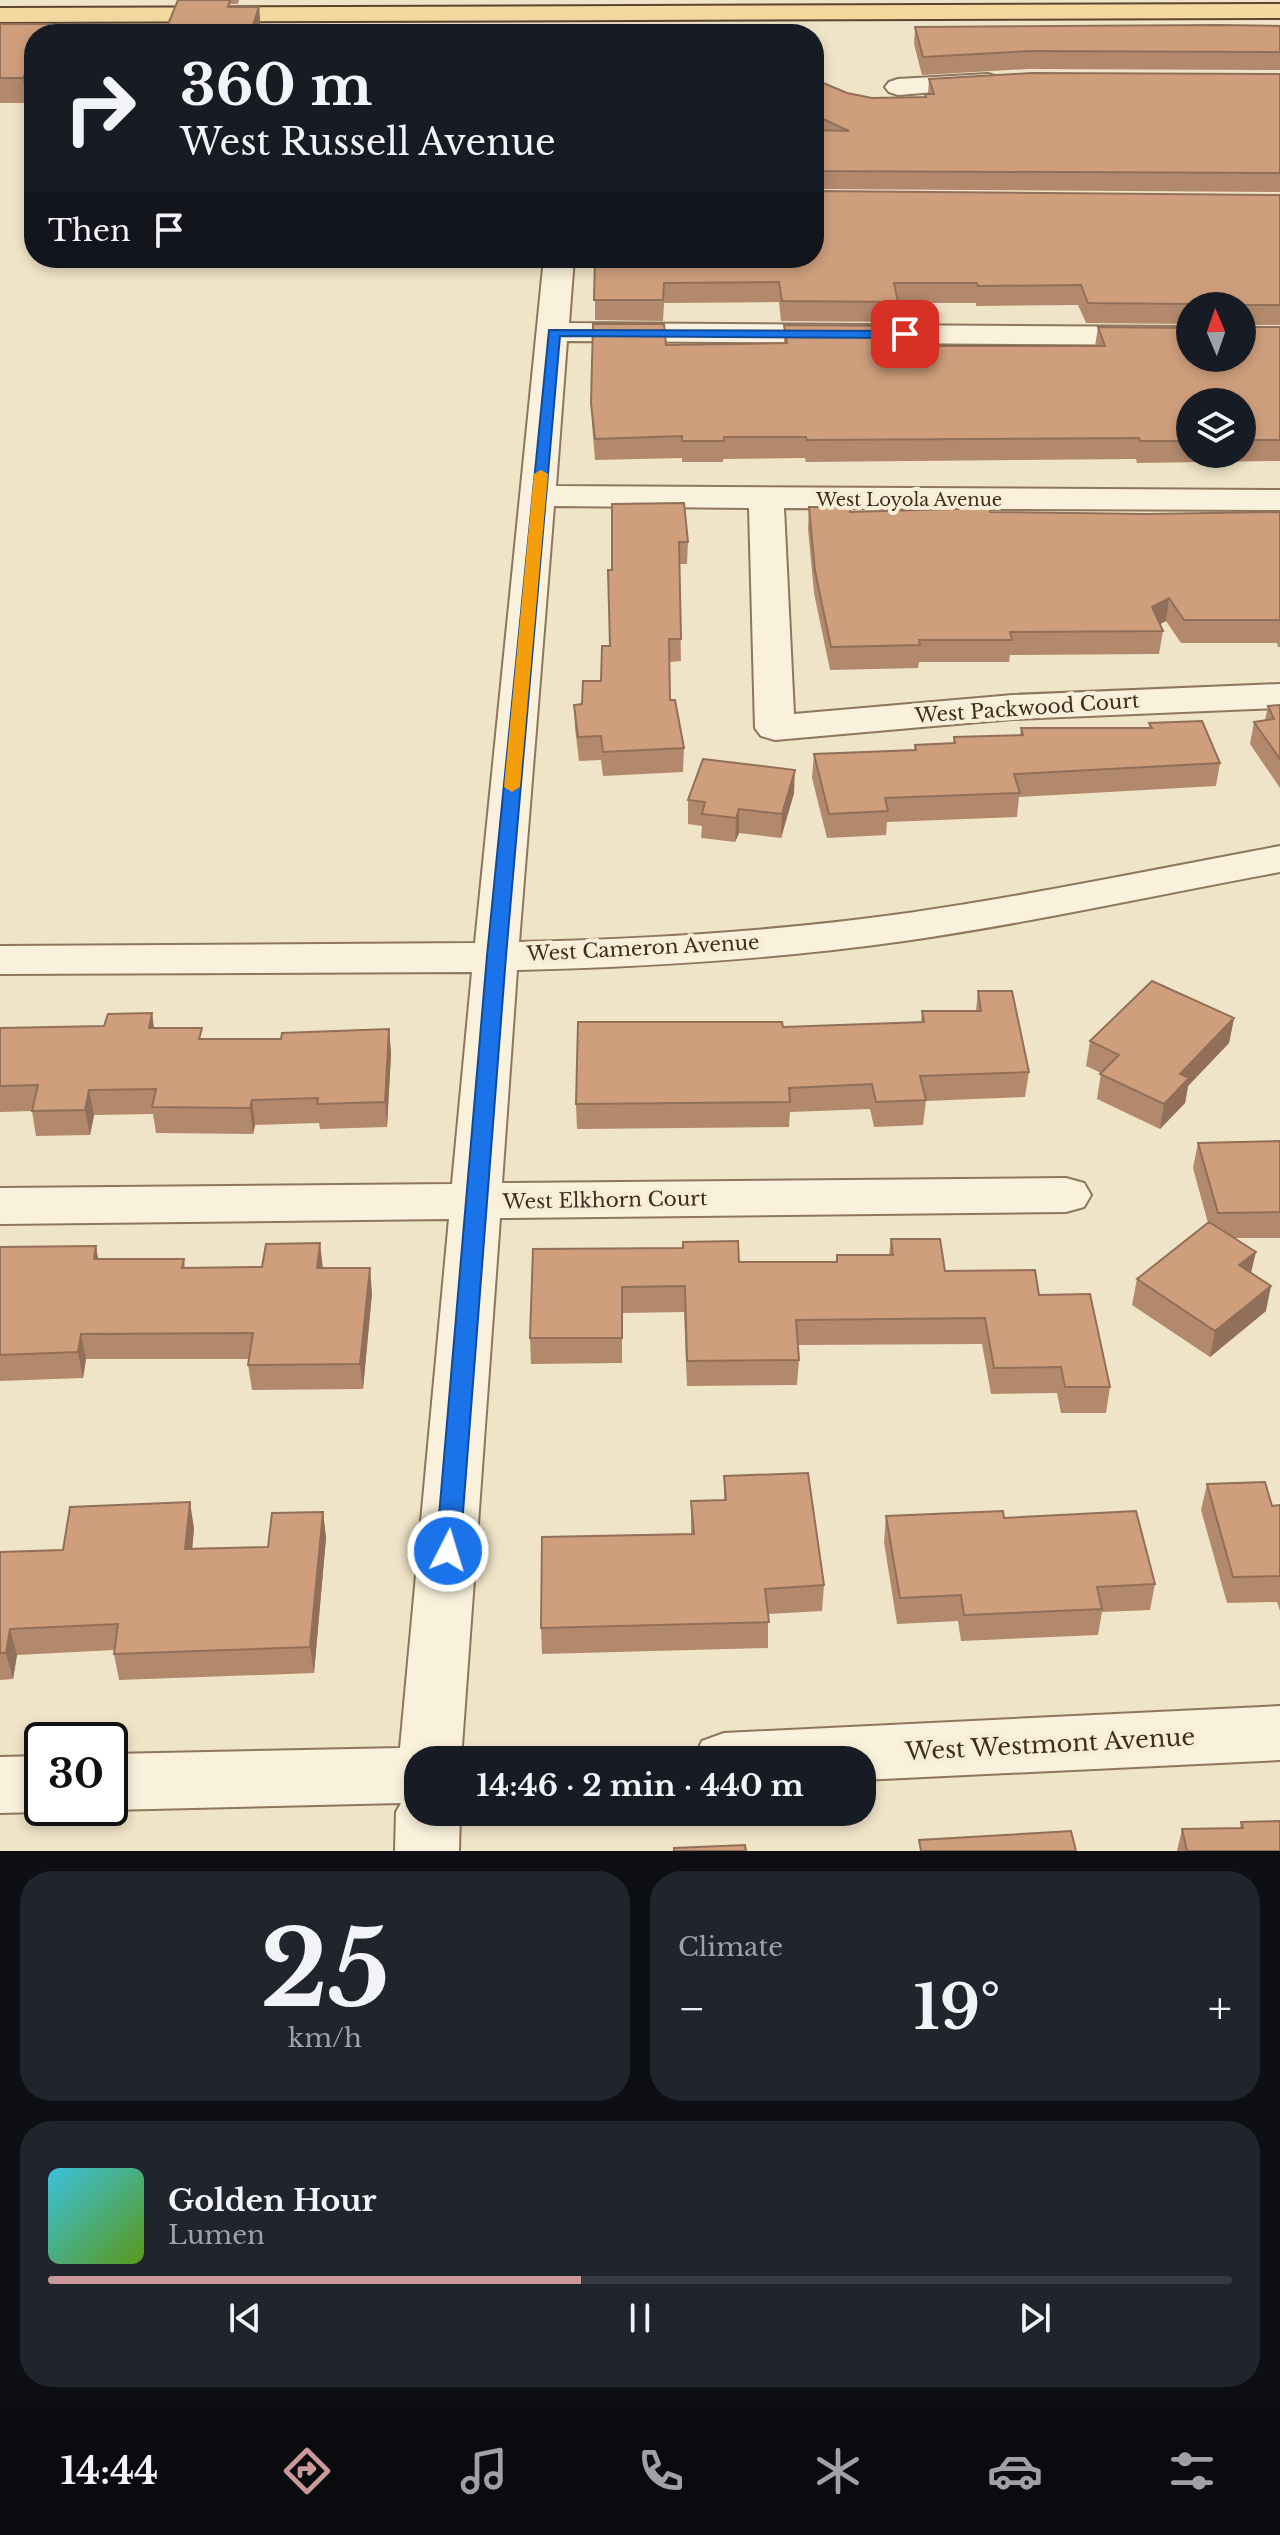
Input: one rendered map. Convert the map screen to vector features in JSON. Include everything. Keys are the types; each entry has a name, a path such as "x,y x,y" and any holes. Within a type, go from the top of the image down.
{"main road":[{"path":"140,15 183,6 369,6 403,0"},
{"path":"0,15 1280,11"}],"street":[{"path":"898,87 1014,81"},
{"path":"431,1746 496,956 558,268"},
{"path":"554,332 1176,336"},
{"name":"West Loyola Avenue","path":"539,496 1280,500"},
{"name":"West Packwood Court","path":"766,499 775,728 1013,707 1280,696"},
{"name":"West Cameron Avenue","path":"0,960 496,956 625,952 854,934 1038,905 1280,859"},
{"name":"West Elkhorn Court","path":"0,1206 1066,1195"},
{"name":"West Westmont Avenue","path":"876,1753 1280,1733"},
{"path":"128,1782 404,1775"},
{"path":"0,1785 24,1784"},
{"path":"427,1851 428,1826"}],"building":[{"path":"178,0 230,0 228,7 259,7 253,24 168,24"},
{"path":"0,24 24,24 24,76 0,78"},
{"path":"1280,26 1280,52 1030,51 923,57 915,27"},
{"path":"1031,73 1280,74 1280,173 824,171 824,130 849,131 824,120 824,83 847,93 872,98 926,97 925,94 934,94 929,79"},
{"path":"824,191 1280,195 1280,305 1256,305 1256,292 1176,292 1176,304 1088,303 1081,285 978,286 977,283 894,283 898,302 782,301 779,282 664,283 663,300 594,300 595,268 824,268"},
{"path":"593,324 664,324 666,345 787,343 784,325 903,326 906,344 913,346 1105,346 1098,327 1176,328 1176,372 1256,372 1256,327 1280,327 1280,440 1256,440 1256,388 1176,388 1176,441 1140,441 1139,438 807,440 806,437 724,437 724,441 682,441 682,436 595,439 591,403"},
{"path":"684,503 688,542 679,542 681,639 669,639 670,700 675,700 684,748 603,752 601,736 578,737 574,705 582,704 583,681 601,681 602,646 610,646 608,570 612,570 612,504"},
{"path":"809,507 850,507 850,512 989,508 990,512 1280,512 1280,620 1184,620 1169,598 1152,607 1163,631 1010,632 1012,640 919,640 920,645 831,647 815,571"},
{"path":"1280,705 1280,759 1254,722 1274,719 1268,706"},
{"path":"1202,721 1220,763 1014,774 1020,793 885,798 888,811 829,814 814,754 916,750 915,745 955,743 954,737 1023,735 1021,728 1152,728 1149,723"},
{"path":"703,759 795,770 782,814 739,809 736,818 702,814 705,802 688,800"},
{"path":"1152,981 1234,1018 1180,1074 1189,1078 1164,1104 1100,1074 1119,1055 1090,1041"},
{"path":"978,991 1012,991 1029,1072 920,1076 926,1100 876,1102 872,1084 789,1088 790,1102 576,1104 578,1022 782,1022 783,1027 924,1022 922,1011 981,1011"},
{"path":"152,1013 149,1028 202,1028 199,1039 281,1039 282,1033 389,1029 385,1102 317,1104 318,1098 252,1100 250,1108 152,1107 156,1089 89,1090 85,1110 32,1111 38,1085 0,1086 0,1028 104,1026 108,1014"},
{"path":"1280,1141 1280,1212 1218,1213 1198,1143"},
{"path":"1209,1222 1256,1252 1239,1265 1271,1286 1215,1331 1137,1279"},
{"path":"891,1239 940,1239 945,1271 1035,1270 1039,1295 1090,1294 1110,1387 1065,1387 1061,1367 994,1368 985,1318 796,1320 799,1360 687,1361 685,1286 622,1287 622,1338 530,1338 533,1249 683,1248 683,1242 738,1241 739,1262 837,1262 837,1255 893,1255"},
{"path":"320,1243 317,1268 370,1268 360,1364 248,1365 253,1333 81,1334 78,1352 0,1355 0,1247 96,1246 94,1259 184,1259 182,1268 262,1267 266,1244"},
{"path":"808,1473 824,1585 765,1589 769,1622 541,1628 542,1537 694,1534 691,1501 726,1500 724,1476"},
{"path":"1265,1482 1272,1506 1280,1505 1280,1576 1233,1577 1207,1484"},
{"path":"190,1502 185,1549 268,1547 272,1513 323,1512 310,1647 114,1654 118,1624 10,1629 6,1653 0,1653 0,1552 63,1550 70,1507"},
{"path":"1003,1511 1004,1518 1136,1511 1155,1584 1097,1587 1102,1609 964,1615 961,1595 900,1598 886,1516"},
{"path":"1280,1821 1280,1851 1187,1851 1182,1829 1243,1828 1241,1822"},
{"path":"1071,1831 1076,1851 921,1851 919,1840"},
{"path":"745,1845 746,1851 674,1851 674,1848"}],"slow traffic":[{"path":"512,787 541,474"}],"route":[{"path":"448,1551 496,956 554,332 905,334"}]}
